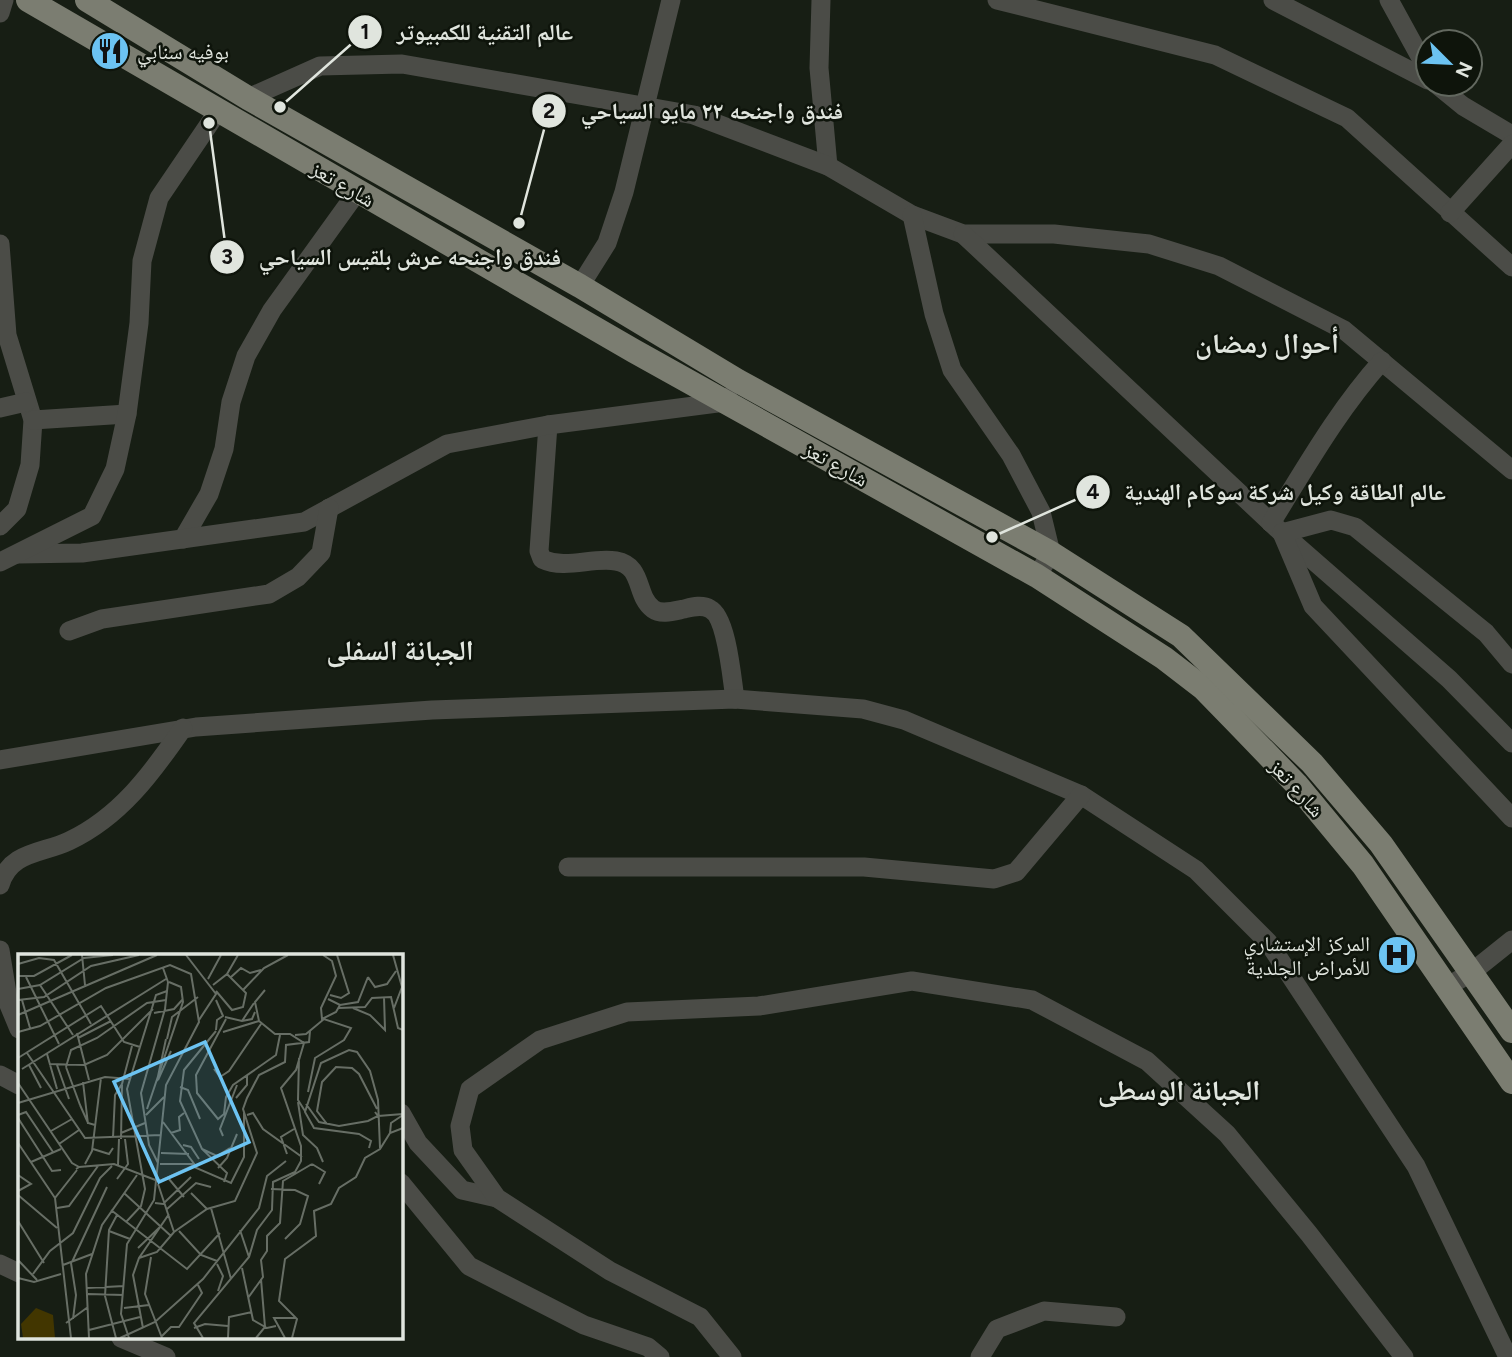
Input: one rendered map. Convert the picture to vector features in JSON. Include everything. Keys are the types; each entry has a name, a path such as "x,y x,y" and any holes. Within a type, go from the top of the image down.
{"main road":[{"name":"شارع تعز","path":"28,0 356,192 1037,576 1164,658 1203,688 1296,784 1363,865 1512,1082"},
{"name":"شارع تعز","path":"87,0 248,98 580,286 738,381 1051,553 1181,636 1312,763 1381,844 1512,1031"}],"street":[{"path":"0,13 4,0"},
{"path":"580,286 607,243 647,107 648,87 671,0"},
{"path":"821,0 819,68 828,166"},
{"path":"997,0 1215,55 1347,118 1450,214 1512,267"},
{"path":"1273,0 1414,73"},
{"path":"1388,0 1414,46"},
{"path":"248,98 320,66 402,64 694,115 828,166 912,215 963,234 1054,234 1161,248 1219,266 1344,330 1512,470"},
{"path":"1453,98 1512,135"},
{"path":"0,562 92,516 115,469 127,414 139,323 142,261 159,198 218,111"},
{"path":"1450,214 1512,144"},
{"path":"183,539 209,494 224,449 231,402 246,356 272,310 356,192"},
{"path":"912,215 934,314 952,370 1017,467 1041,512 1051,553 1037,576"},
{"path":"963,234 1277,528 1449,679 1512,743"},
{"path":"0,244 7,335 33,421 30,465 17,509 0,526"},
{"path":"1277,528 1334,422 1358,388 1382,361"},
{"path":"18,554 82,553 304,522 447,444 548,425 725,402 738,381"},
{"path":"0,408 26,402"},
{"path":"33,421 127,414"},
{"path":"548,425 539,551 542,559 553,564 616,561 629,566 638,577 646,603 655,611 668,613 699,606 711,609 720,620 735,699"},
{"path":"69,631 102,619 269,594 299,577 321,553 329,508"},
{"path":"1277,528 1331,520 1355,527 1486,634 1512,664"},
{"path":"1277,528 1313,606 1512,818"},
{"path":"0,760 183,728 432,710 735,699 863,709 904,720 1081,795 1196,870 1268,942 1416,1166 1508,1357"},
{"path":"0,884 4,872 18,858 69,841 121,807 150,776 183,728"},
{"path":"568,867 864,867 994,879 1016,872 1081,795"},
{"path":"1445,988 1472,972 1512,940"},
{"path":"0,950 9,1005 18,1027"},
{"path":"498,1198 463,1150 460,1126 464,1105 470,1089 540,1040 627,1012 759,1006 912,981 1032,1000 1147,1061 1227,1134 1404,1357"},
{"path":"0,1075 18,1084"},
{"path":"402,1115 418,1143 462,1190 498,1198 610,1271 700,1317 732,1357"},
{"path":"402,1184 469,1266 584,1325 648,1348 660,1357"},
{"path":"0,1264 18,1273"},
{"path":"980,1357 997,1329 1044,1311 1116,1317"},
{"path":"126,1340 166,1357"}],"place":[{"name":"بوفيه سنابي","path":"110,51"},
{"name":"عالم التقنية للكمبيوتر","path":"280,107"},
{"name":"فندق واجنحه عرش بلقيس السياحي","path":"209,123"},
{"name":"فندق واجنحه ٢٢ مايو السياحي","path":"519,223"},
{"name":"عالم الطاقة وكيل شركة سوكام الهندية","path":"992,537"},
{"name":"المركز الإستشاري للأمراض الجلدية","path":"1397,955"}],"district":[{"name":"أحوال رمضان","path":"1267,343"},
{"name":"الجبانة السفلى","path":"400,650"},
{"name":"الجبانة الوسطى","path":"1179,1090"}]}
